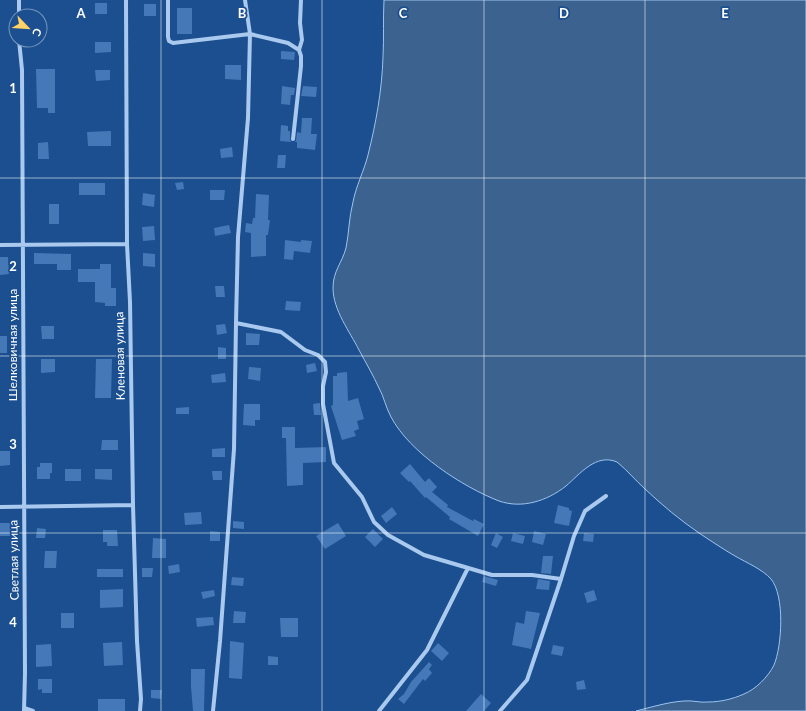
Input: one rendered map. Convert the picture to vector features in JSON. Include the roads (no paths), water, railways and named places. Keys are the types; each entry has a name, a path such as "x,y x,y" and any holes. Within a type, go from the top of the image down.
{"street":[{"name":"Кленовая улица","path":"126,0 127,244 130,302 132,505 137,641 141,699 140,711"},
{"path":"168,0 168,37 169,41 173,43 250,34 269,40 288,43 299,50"},
{"path":"213,711 220,641 234,449 238,237 248,118 250,34 245,0"},
{"path":"293,139 301,66 301,56 299,50 302,40 300,23 301,0"},
{"name":"Шелковичная улица","path":"20,48 22,70 23,507"},
{"path":"0,245 127,244"},
{"path":"236,323 281,332 305,350 318,355 325,362 326,372 323,386 324,404 334,463 362,497 374,522 388,536 424,555 492,575 532,575 561,579"},
{"path":"500,711 527,680 574,536 585,510 606,496"},
{"path":"0,508 132,505"},
{"name":"Светлая улица","path":"23,507 24,710"},
{"path":"379,711 428,650 468,568"},
{"path":"24,710 33,711"}],"water":[{"path":"384,0 806,0 806,711 636,711 678,702 726,700 748,692 761,682 774,665 779,646 781,621 780,609 775,587 771,579 759,569 726,551 685,523 641,486 617,462 602,460 595,462 566,486 551,496 525,504 508,503 499,501 470,487 454,478 424,456 400,430 391,417 381,391 339,313 333,288 334,277 346,248 354,196 368,155 376,119 382,69"}]}
